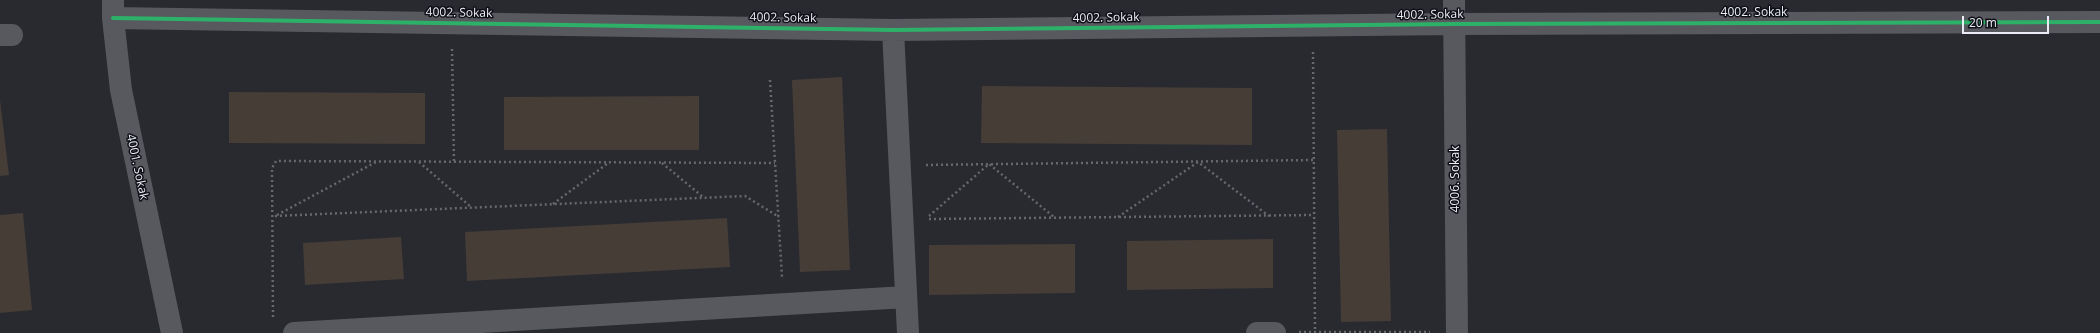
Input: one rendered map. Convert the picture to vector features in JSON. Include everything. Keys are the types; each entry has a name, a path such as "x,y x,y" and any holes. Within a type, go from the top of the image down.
{"street":[{"name":"4006. Sokak","path":"1454,0 1457,333"},
{"name":"4002. Sokak","path":"113,9 452,23 893,30 1455,24 2100,22"},
{"name":"4001. Sokak","path":"113,9 121,90 172,333"},
{"path":"893,30 908,333"},
{"path":"294,333 906,296"},
{"path":"1257,333 1275,333"}],"path":[{"path":"452,23 454,162"},
{"path":"1312,26 1316,332 1457,333"},
{"path":"770,80 784,304"},
{"path":"900,166 1314,160"},
{"path":"274,325 272,168 276,161 775,163"},
{"path":"377,162 275,216 745,196 778,217"},
{"path":"418,162 471,208"},
{"path":"1198,162 1269,216"},
{"path":"1117,217 1198,162"},
{"path":"552,204 609,163"},
{"path":"662,163 703,198"},
{"path":"989,164 925,219 1314,215"},
{"path":"989,164 1054,218"}],"building":[{"path":"842,77 850,270 800,272 792,80"},
{"path":"982,86 1252,88 1252,145 981,143"},
{"path":"229,92 425,93 425,144 229,143"},
{"path":"699,96 699,150 504,150 504,97"},
{"path":"0,100 9,175 0,176"},
{"path":"1387,129 1391,321 1341,322 1337,130"},
{"path":"23,213 32,310 0,313 0,215"},
{"path":"727,218 730,267 467,281 465,232"},
{"path":"401,237 404,279 305,285 303,243"},
{"path":"1273,239 1273,288 1127,290 1127,241"},
{"path":"1075,244 1075,293 929,295 929,245"}],"cycle path":[{"path":"113,18 893,30 1455,24 2100,22"}]}
